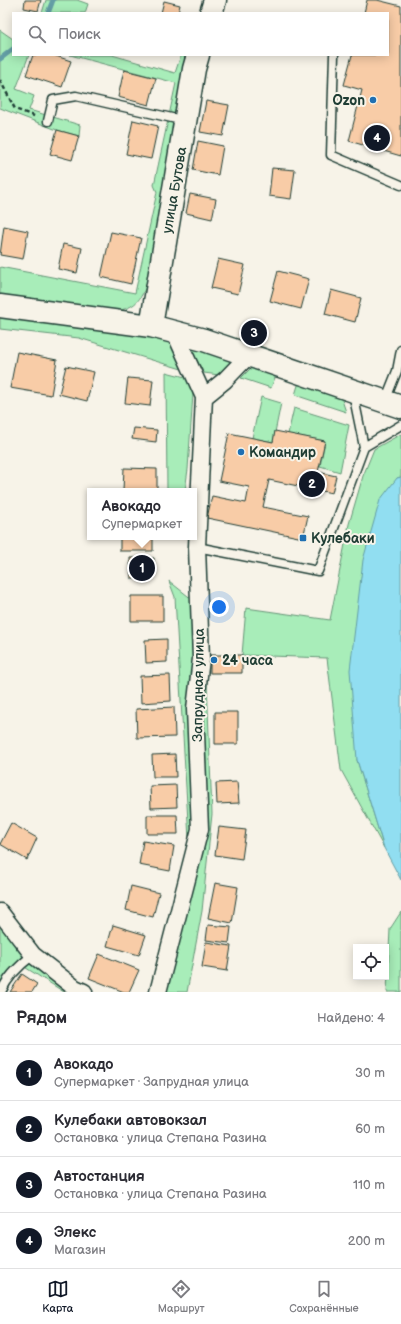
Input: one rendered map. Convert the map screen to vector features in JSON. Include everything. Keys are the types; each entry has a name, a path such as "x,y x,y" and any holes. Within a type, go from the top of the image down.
{"main road":[{"name":"улица Бутова","path":"151,326 185,121 198,56"},
{"path":"0,306 151,326 174,331 393,404"}],"street":[{"name":"Запрудная улица","path":"158,992 200,829 195,709 201,659 197,547 204,397 174,331"},
{"path":"204,397 225,380 248,356"},
{"path":"0,912 33,955 75,988 84,992"}],"lane":[{"path":"334,56 331,155 401,185"},
{"path":"48,121 53,100 76,96 185,121"},
{"path":"393,404 401,350"},
{"path":"197,547 318,571 364,447 352,391"},
{"path":"364,447 401,425"},
{"path":"1,992 3,987 22,963 33,955"}],"path":[{"path":"0,80 16,109 48,121"}],"green space":[{"path":"46,0 77,0 88,4 85,12 42,12"},
{"path":"0,30 12,38 12,56 29,56 16,89 34,96 29,110 80,125 79,136 57,130 0,108"},
{"path":"74,56 116,56 175,73 181,56 190,56 147,284 138,301 130,307 112,312 0,301 0,267 135,293 157,192 154,185 176,83"},
{"path":"0,317 168,339 185,370 79,338 0,329"},
{"path":"188,344 233,359 219,375 204,373"},
{"path":"252,367 276,375 271,388 241,378"},
{"path":"166,372 189,378 193,394 185,488 167,488"},
{"path":"299,382 341,397 346,412 295,395"},
{"path":"261,397 281,403 273,442 252,438"},
{"path":"294,408 349,425 340,472 320,466 325,441 288,434"},
{"path":"401,434 401,477 397,478 357,760 384,848 341,770 327,658 242,655 246,608 330,620 349,524 363,476 374,449"},
{"path":"169,581 193,600 194,828 180,889 189,839 175,597"},
{"path":"206,656 212,814 202,911 187,992 166,992 206,829 201,710"},
{"path":"401,912 401,992 387,992 388,980 389,980 390,929"},
{"path":"0,919 27,954 18,961 0,985"},
{"path":"34,962 73,992 64,992 23,966"}],"water":[{"path":"401,477 401,880 384,848 357,760 350,670 363,560 380,500 397,478"}],"building":[{"path":"25,0 41,0 38,11 24,8"},
{"path":"367,0 377,0 401,6 401,156 349,141 362,90 344,85 352,56 389,56 389,12 364,12"},
{"path":"164,1 180,5 178,12 161,12"},
{"path":"33,56 56,56 71,61 62,87 26,75"},
{"path":"124,70 156,78 149,105 118,97"},
{"path":"206,101 229,105 223,136 200,132"},
{"path":"133,120 158,126 151,159 126,154"},
{"path":"57,130 79,136 72,160 50,154"},
{"path":"198,141 223,146 218,175 193,170"},
{"path":"272,168 295,170 291,199 269,196"},
{"path":"190,194 216,199 212,219 186,213"},
{"path":"4,226 28,231 23,259 0,255"},
{"path":"111,232 141,238 131,284 101,277"},
{"path":"63,244 82,248 77,273 58,269"},
{"path":"218,259 245,265 238,294 211,288"},
{"path":"278,271 309,279 301,309 270,301"},
{"path":"331,290 361,298 355,322 325,314"},
{"path":"17,352 57,360 51,395 10,388"},
{"path":"66,366 94,372 87,401 59,394"},
{"path":"128,378 153,380 150,406 125,403"},
{"path":"134,428 157,430 156,442 132,439"},
{"path":"275,431 325,441 318,472 336,476 332,493 269,480 263,507 308,516 303,538 207,518 212,496 246,503 249,487 219,481 229,433 273,442"},
{"path":"124,468 157,469 157,488 123,488"},
{"path":"120,540 153,540 153,551 120,551"},
{"path":"130,558 154,558 154,577 131,578"},
{"path":"131,596 163,596 163,621 131,621"},
{"path":"167,639 167,662 146,663 145,640"},
{"path":"210,655 242,655 242,673 210,673"},
{"path":"170,675 171,701 141,703 140,676"},
{"path":"174,707 175,737 137,738 136,709"},
{"path":"215,712 238,712 238,744 215,744"},
{"path":"175,754 176,777 153,777 152,755"},
{"path":"237,782 239,803 217,804 216,783"},
{"path":"176,785 177,807 151,808 150,786"},
{"path":"147,815 177,815 178,834 147,834"},
{"path":"11,823 37,838 27,860 0,844"},
{"path":"219,827 246,830 242,859 215,855"},
{"path":"143,841 174,846 170,871 139,865"},
{"path":"215,883 238,887 232,923 208,918"},
{"path":"131,886 159,893 153,917 126,910"},
{"path":"113,925 146,935 139,955 107,946"},
{"path":"208,925 231,927 229,943 206,940"},
{"path":"206,942 231,946 227,971 202,967"},
{"path":"99,954 139,970 129,992 124,992 89,978"},
{"path":"22,974 37,984 32,992 10,992"}],"waterway":[{"path":"48,12 53,0"},
{"path":"0,59 12,50"}],"place":[{"name":"Ozon","path":"373,100"},
{"name":"Элекс","path":"377,138"},
{"name":"Автостанция","path":"254,333"},
{"name":"Командир","path":"241,452"},
{"name":"Кулебаки автовокзал","path":"312,484"},
{"name":"Кулебаки","path":"303,538"},
{"name":"Авокадо","path":"142,568"},
{"name":"24 часа","path":"214,660"}]}
